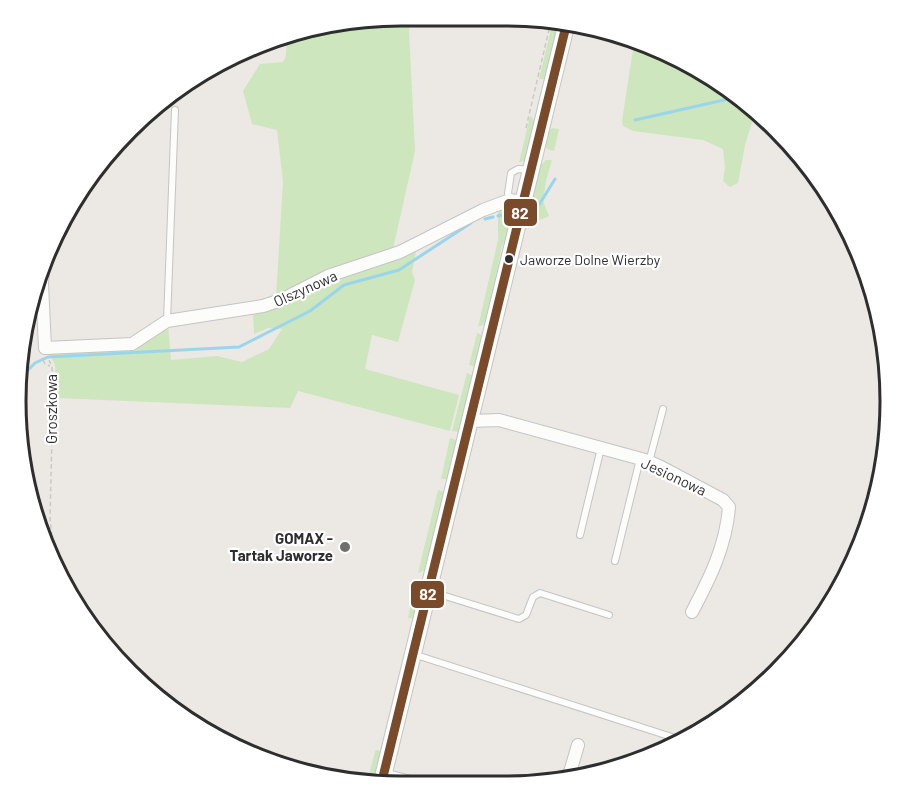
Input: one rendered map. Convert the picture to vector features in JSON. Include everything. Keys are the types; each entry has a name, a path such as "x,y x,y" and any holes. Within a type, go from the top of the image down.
{"main road":[{"path":"383,775 470,421 517,201 531,170 565,31"}],"street":[{"name":"Olszynowa","path":"45,348 132,345 167,321 244,310 281,300 328,276 400,252 483,210 517,201"},
{"path":"42,289 45,348"},
{"name":"Jesionowa","path":"470,421 499,420 644,460 723,500 729,507 727,526 715,568 692,612"},
{"path":"571,769 578,745"}],"lane":[{"path":"167,321 175,110"},
{"path":"615,561 644,460 663,409"},
{"path":"580,534 601,448"},
{"path":"428,591 519,619 526,615 533,597 540,593 609,615"},
{"path":"413,654 671,737"}],"path":[{"path":"525,134 549,29"},
{"name":"Groszkowa","path":"45,348 52,367 50,518 52,540"},
{"path":"45,364 52,367"}],"green space":[{"path":"376,26 410,26 415,151 393,249 276,297 283,182 277,130 252,124 243,91 260,64 283,62 286,56 287,43 303,38"},
{"path":"551,29 557,32 545,79 539,79"},
{"path":"633,48 692,76 733,103 753,120 745,145 738,183 730,187 723,181 725,168 723,149 703,140 633,131 623,126"},
{"path":"530,116 535,121 525,160 519,163"},
{"path":"552,128 559,129 554,151 545,146 547,134"},
{"path":"546,160 552,160 543,201 549,216 535,220 528,215 540,166"},
{"path":"515,205 510,230 502,246 487,323 478,327 498,240 498,208"},
{"path":"416,252 412,272 415,280 398,342 372,335 365,369 459,395 450,431 298,391 290,408 56,398 55,365 49,352 129,349 144,343 168,324 171,360 217,356 242,362 269,349 282,329 268,328 254,334 253,314 329,281"},
{"path":"477,333 483,338 476,367 469,365"},
{"path":"467,373 474,376 459,432 452,431"},
{"path":"450,438 458,443 448,479 441,479"},
{"path":"438,490 445,492 426,570 418,573"},
{"path":"415,585 421,591 415,619 408,618"},
{"path":"375,751 382,753 377,775 369,774"}],"waterway":[{"path":"635,120 728,99"},
{"path":"530,210 539,205 555,179"},
{"path":"498,216 514,212"},
{"path":"485,219 493,217"},
{"path":"27,371 35,363 48,357 239,347 310,311 344,285 399,270 471,223"}],"transit line":[{"name":"82","path":"383,775 565,31"}],"place":[{"name":"Jaworze Dolne Wierzby","path":"509,259"},
{"name":"GOMAX - Tartak Jaworze","path":"345,547"}]}
